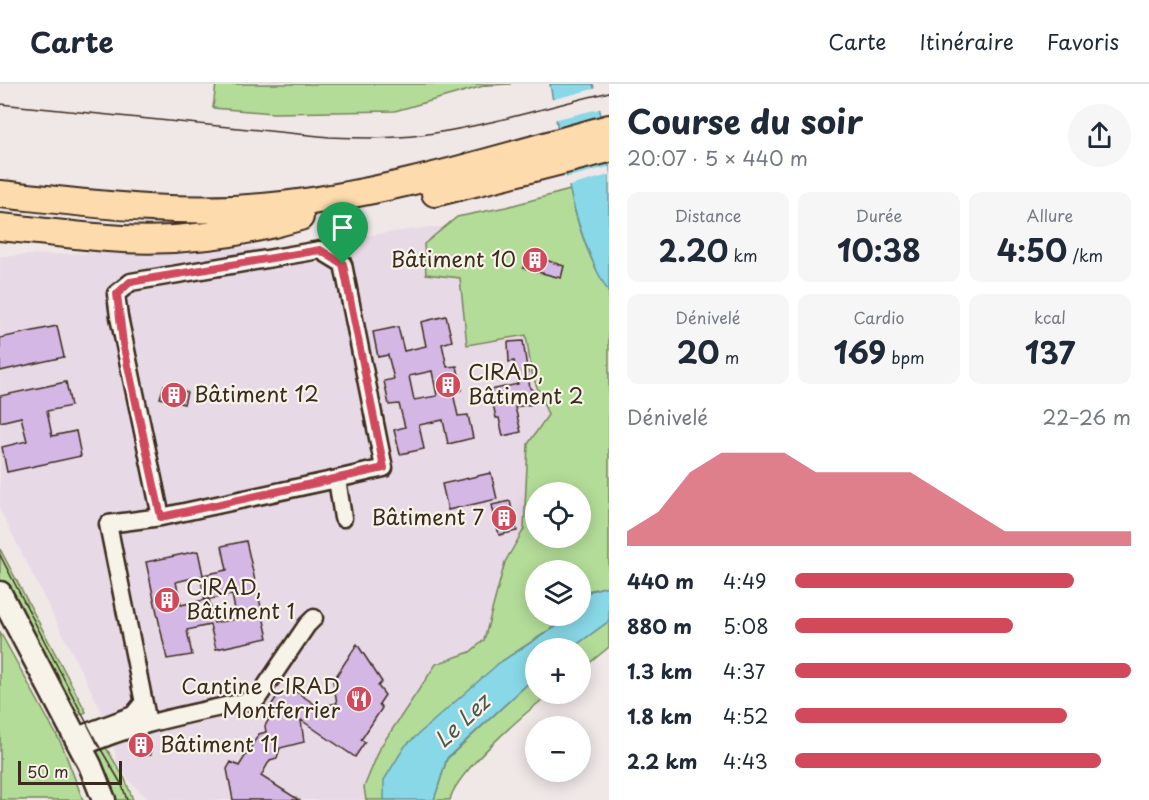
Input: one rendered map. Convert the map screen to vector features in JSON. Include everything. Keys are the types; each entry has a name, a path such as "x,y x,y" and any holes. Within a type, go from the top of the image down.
{"main road":[{"path":"11,204 111,222 193,224 300,217 350,211 521,162 609,128"},
{"path":"11,204 191,208 263,207 609,149"},
{"path":"0,177 100,188 258,198 288,198 385,186"},
{"path":"0,227 122,239 161,239 259,229 300,217"}],"street":[{"path":"148,723 108,524 161,517 384,468 343,264 320,250 130,282 117,294 119,317 161,517"},
{"path":"337,479 343,518"},
{"path":"0,593 78,742 104,800"},
{"path":"78,742 148,723 257,699 314,618"},
{"path":"78,742 133,715 143,703"}],"shaded area":[{"path":"431,227 489,230 589,482 525,482 525,548 579,548 556,560 525,560 525,586 373,800 150,800 131,783 117,762 114,746 100,708 0,510 0,256 153,254 245,247 267,249"},
{"path":"591,488 609,533 591,542"}],"green space":[{"path":"216,84 511,84 487,85 395,111 273,113 213,108"},
{"path":"570,190 585,243 609,292 609,586 591,590 591,560 525,560 525,626 556,626 537,638 525,638 525,646 499,663 396,800 366,800 364,787 381,746 436,664 470,652 484,640 505,562 524,529 525,508 525,548 591,548 591,482 526,482 528,444 548,415 532,374 526,335 467,345 460,278 426,274 424,244 457,217"},
{"path":"0,549 86,712 71,719 0,584"},
{"path":"609,621 609,647 591,662 591,638 586,638"},
{"path":"0,632 62,745 83,800 0,800"},
{"path":"525,686 525,704 538,704 478,759 455,788 450,800 434,800 447,759"},
{"path":"103,743 125,779 133,800 113,800 90,749"}],"water":[{"path":"550,84 593,84 609,146 609,293 596,269 577,218 564,165"},
{"path":"609,586 609,621 586,638 538,638 557,626 591,626 591,591"},
{"name":"Le Lez","path":"525,646 525,686 447,758 434,800 384,800 384,780 405,746 499,663"}],"pier":[{"path":"598,88 603,108 553,120 550,100"},
{"path":"609,167 609,175 566,187 564,178"}],"building":[{"name":"Bâtiment 10","path":"527,254 564,266 561,278 523,268"},
{"name":"CIRAD, Bâtiment 2","path":"446,316 452,341 442,344 447,367 457,366 462,390 453,393 458,416 468,415 473,438 448,444 443,420 419,425 424,449 400,454 394,430 405,427 399,404 389,405 384,381 394,379 388,355 378,357 373,332 398,327 404,351 426,346 421,322","holes":["432,371 437,396 414,400 409,376"]},
{"path":"57,326 64,357 0,371 0,338"},
{"path":"523,341 530,388 536,393 538,399 533,404 515,407 521,432 503,436 499,418 496,418 490,390 518,384 514,361 509,362 508,342"},
{"path":"66,382 71,406 47,411 52,436 76,431 81,456 7,472 2,447 27,441 21,417 0,422 0,396"},
{"name":"Bâtiment 12","path":"164,385 187,392 184,404 160,398"},
{"path":"491,473 497,499 448,510 442,484"},
{"name":"Bâtiment 7","path":"510,501 517,531 499,535 492,505"},
{"name":"CIRAD, Bâtiment 1","path":"246,541 268,638 216,649 210,625 187,630 192,655 167,659 146,562 198,551 203,575 227,570 222,546","holes":["200,576 205,600 181,605 176,582","232,595 237,619 214,623 209,599"]},
{"path":"357,644 382,682 378,686 385,695 379,704 382,708 361,740 365,742 355,757 301,720 304,742 280,748 277,758 270,760 261,776 299,800 233,800 227,769 231,762 239,766 259,734 266,732 265,726 269,719 264,716 278,695 295,691 319,707 337,703 333,681"},
{"name":"Bâtiment 11","path":"148,739 151,755 138,757 134,742"}],"tram line":[{"path":"0,104 329,137 386,138 468,127 609,92"},
{"path":"0,555 96,741 122,785 127,800"}],"place":[{"name":"Bâtiment 10","path":"535,260"},
{"name":"CIRAD, Bâtiment 2","path":"448,385"},
{"name":"Bâtiment 12","path":"174,395"},
{"name":"Bâtiment 7","path":"504,518"},
{"name":"CIRAD, Bâtiment 1","path":"167,600"},
{"name":"Cantine CIRAD Montferrier","path":"359,699"},
{"name":"Bâtiment 11","path":"141,745"}],"route":[{"path":"320,250 343,264 384,468 161,517 123,343 117,294 130,282 320,250"}]}
